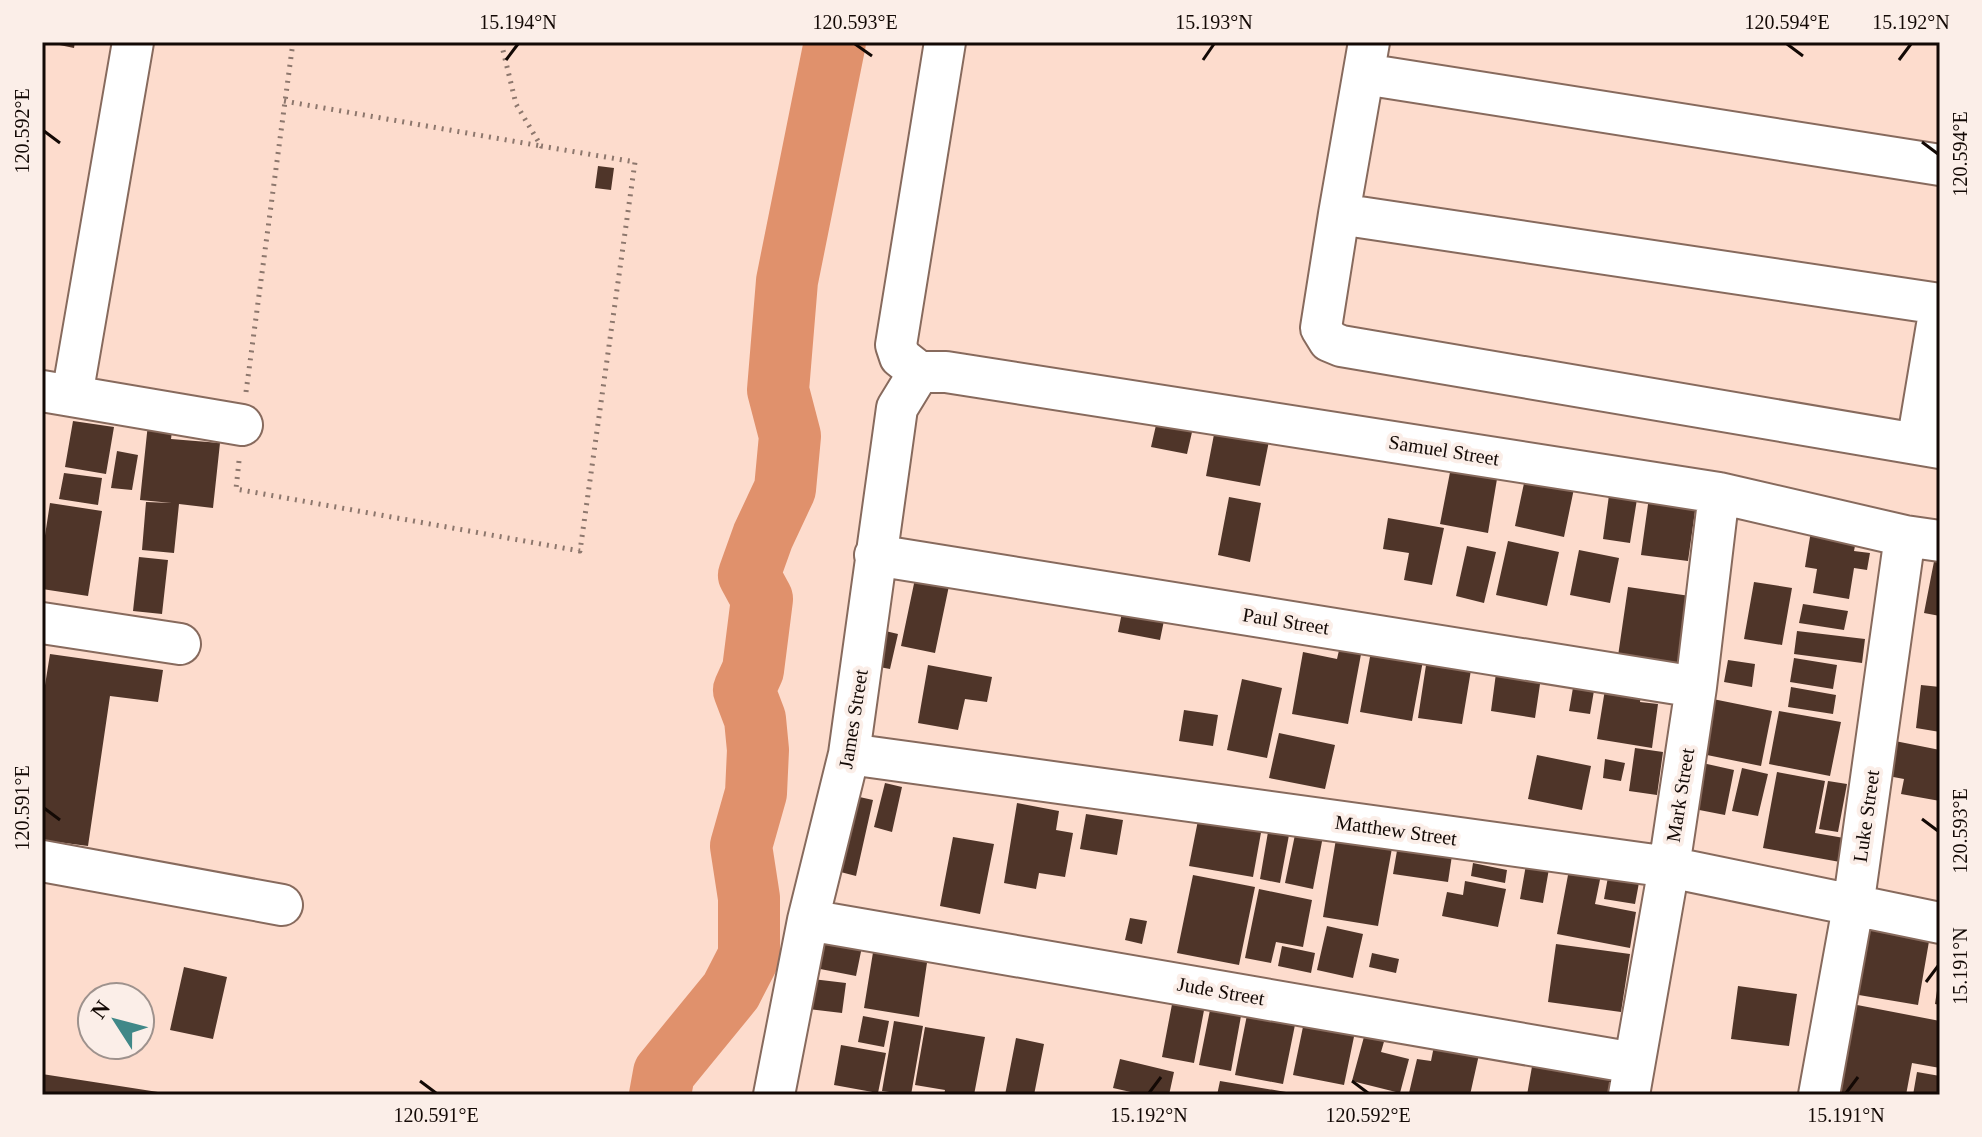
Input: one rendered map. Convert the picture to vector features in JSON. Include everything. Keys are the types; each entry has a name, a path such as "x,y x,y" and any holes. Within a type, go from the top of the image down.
{"street":[{"path":"133,42 57,394 242,425"},
{"path":"933,372 900,357 896,345 945,42"},
{"path":"1339,214 1940,305 1928,446 1341,346 1329,341 1321,328 1339,214 1366,58 1940,165"},
{"name":"Samuel Street","path":"933,372 1719,493 1922,538"},
{"name":"James Street","path":"774,1095 808,920 849,754 897,408 933,372"},
{"name":"Mark Street","path":"1632,1079 1696,687 1719,493"},
{"name":"Luke Street","path":"1819,1095 1922,538"},
{"name":"Paul Street","path":"875,555 1696,687"},
{"path":"42,623 180,644"},
{"name":"Matthew Street","path":"849,754 1669,867 1940,923"},
{"path":"42,861 282,905"},
{"name":"Jude Street","path":"808,920 1632,1079"}],"path":[{"path":"284,101 635,162 580,551 236,489 242,425 284,101 293,42"},
{"path":"501,42 516,104 541,146"}],"building":[{"path":"45,42 75,42 74,48"},
{"path":"598,166 614,168 611,190 595,188"},
{"path":"1159,412 1195,419 1187,454 1151,447"},
{"path":"149,414 174,416 171,439 220,443 213,508 179,504 174,553 142,550 146,502 172,503 140,500"},
{"path":"73,421 114,427 106,474 65,467"},
{"path":"1216,424 1272,426 1260,486 1206,476"},
{"path":"117,451 138,455 132,490 111,488"},
{"path":"1500,461 1488,533 1440,524 1452,462"},
{"path":"1527,469 1576,479 1564,537 1515,526"},
{"path":"64,473 102,478 98,505 59,499"},
{"path":"1650,490 1697,497 1688,561 1641,555"},
{"path":"1609,495 1637,499 1630,543 1603,539"},
{"path":"1229,497 1261,503 1250,562 1218,555"},
{"path":"50,503 102,511 88,596 42,589 42,555"},
{"path":"1388,518 1444,528 1432,585 1404,580 1409,553 1383,549"},
{"path":"1813,519 1856,541 1854,551 1870,553 1867,570 1854,568 1849,599 1813,593 1817,569 1805,567"},
{"path":"1508,541 1559,552 1547,606 1496,595"},
{"path":"1467,546 1496,552 1484,603 1456,596"},
{"path":"1937,546 1940,547 1940,616 1924,613"},
{"path":"1579,550 1619,558 1610,603 1570,595"},
{"path":"139,557 168,560 162,614 133,611"},
{"path":"916,574 950,581 935,653 901,646"},
{"path":"1754,582 1792,588 1782,645 1744,639"},
{"path":"1628,587 1690,596 1679,665 1618,656"},
{"path":"1125,598 1167,606 1160,640 1118,632"},
{"path":"1803,604 1848,611 1844,630 1799,623"},
{"path":"877,629 898,634 890,669 869,665"},
{"path":"1797,631 1865,639 1862,663 1794,654"},
{"path":"1340,646 1362,649 1348,724 1292,714 1303,652 1337,659"},
{"path":"1372,646 1424,655 1412,721 1360,712"},
{"path":"1428,652 1473,658 1462,724 1418,718"},
{"path":"50,654 163,670 158,702 110,696 88,846 42,840 42,704"},
{"path":"1498,658 1543,664 1535,718 1491,711"},
{"path":"1794,658 1837,665 1833,689 1790,682"},
{"path":"1728,660 1755,664 1752,687 1724,682"},
{"path":"928,665 992,677 987,702 965,699 958,730 918,723"},
{"path":"1575,676 1596,679 1590,714 1569,711"},
{"path":"1607,677 1643,683 1640,702 1658,704 1652,748 1597,739"},
{"path":"1242,679 1282,688 1267,758 1227,750"},
{"path":"1921,685 1940,687 1940,732 1916,728"},
{"path":"1791,687 1836,695 1833,714 1788,707"},
{"path":"1703,697 1772,711 1761,766 1707,755 1710,738 1695,735"},
{"path":"1184,710 1218,715 1213,746 1179,741"},
{"path":"1779,711 1841,722 1830,776 1769,764"},
{"path":"1279,733 1335,745 1325,789 1269,778"},
{"path":"1895,741 1940,750 1940,801 1901,794 1904,779 1888,776"},
{"path":"1635,748 1663,752 1657,795 1629,791"},
{"path":"1537,755 1591,766 1582,810 1528,799"},
{"path":"1605,759 1625,763 1621,781 1603,778"},
{"path":"1698,762 1734,770 1725,815 1689,808"},
{"path":"1742,768 1768,774 1758,816 1732,811"},
{"path":"1777,772 1825,781 1815,833 1844,838 1840,862 1763,848"},
{"path":"1828,781 1847,784 1838,832 1819,829"},
{"path":"885,783 902,787 892,832 874,827"},
{"path":"846,794 873,800 856,876 829,869"},
{"path":"1017,803 1059,811 1056,830 1073,833 1065,877 1039,873 1036,889 1004,883"},
{"path":"1201,805 1264,816 1253,877 1189,866"},
{"path":"1086,814 1123,820 1117,855 1080,849"},
{"path":"1297,825 1324,831 1313,889 1285,883"},
{"path":"1338,827 1394,837 1378,926 1323,917"},
{"path":"1268,832 1289,835 1280,883 1260,879"},
{"path":"1400,833 1454,842 1448,882 1393,874"},
{"path":"953,837 994,844 980,914 940,906"},
{"path":"1527,859 1550,863 1543,903 1520,899"},
{"path":"1571,859 1603,865 1595,904 1636,912 1630,948 1557,934"},
{"path":"1473,863 1507,870 1505,883 1471,876"},
{"path":"1610,866 1641,872 1635,904 1604,899"},
{"path":"1193,875 1255,887 1239,965 1177,953"},
{"path":"1465,881 1506,889 1498,927 1442,916 1447,892 1463,895"},
{"path":"1259,889 1312,900 1303,947 1276,942 1271,963 1245,958"},
{"path":"1861,912 1932,924 1918,1005 1847,993"},
{"path":"1130,918 1147,921 1142,944 1125,940"},
{"path":"1327,926 1363,934 1353,978 1317,970"},
{"path":"812,927 864,937 856,976 805,966"},
{"path":"875,940 928,956 919,1017 864,1008"},
{"path":"1556,944 1630,954 1621,1012 1548,1002"},
{"path":"1282,946 1315,953 1311,973 1278,966"},
{"path":"1372,953 1399,959 1396,973 1369,967"},
{"path":"184,967 227,977 213,1039 170,1030"},
{"path":"804,978 846,983 842,1013 800,1008"},
{"path":"1940,985 1940,1005 1935,1004"},
{"path":"1738,986 1797,994 1789,1046 1731,1039"},
{"path":"1173,999 1205,1005 1194,1063 1162,1057"},
{"path":"1852,1004 1940,1021 1940,1068 1912,1063 1906,1095 1834,1095"},
{"path":"1249,1005 1297,1015 1283,1084 1235,1075"},
{"path":"1210,1010 1241,1016 1231,1071 1199,1065"},
{"path":"863,1016 889,1021 884,1047 858,1042"},
{"path":"1305,1017 1356,1027 1344,1085 1293,1075"},
{"path":"894,1021 923,1026 911,1095 882,1091"},
{"path":"1368,1022 1388,1028 1381,1052 1409,1059 1400,1093 1352,1081"},
{"path":"925,1027 985,1037 974,1095 944,1095 945,1090 915,1085"},
{"path":"1437,1031 1482,1041 1470,1095 1409,1093 1417,1059 1431,1061"},
{"path":"1016,1038 1044,1044 1034,1095 1005,1095"},
{"path":"841,1045 886,1053 878,1093 834,1085"},
{"path":"1534,1055 1616,1070 1611,1095 1527,1095"},
{"path":"1120,1059 1174,1072 1169,1095 1144,1095 1113,1088"},
{"path":"1917,1072 1940,1076 1940,1095 1913,1095"},
{"path":"42,1074 158,1092 157,1095 42,1095"},
{"path":"1220,1081 1292,1093 1292,1095 1217,1095"}],"waterway":[{"path":"660,1095 664,1073 731,991 749,956 749,898 741,846 756,793 758,750 755,719 744,690 753,670 762,599 749,575 785,489 790,436 778,390 787,281 835,42"}]}
